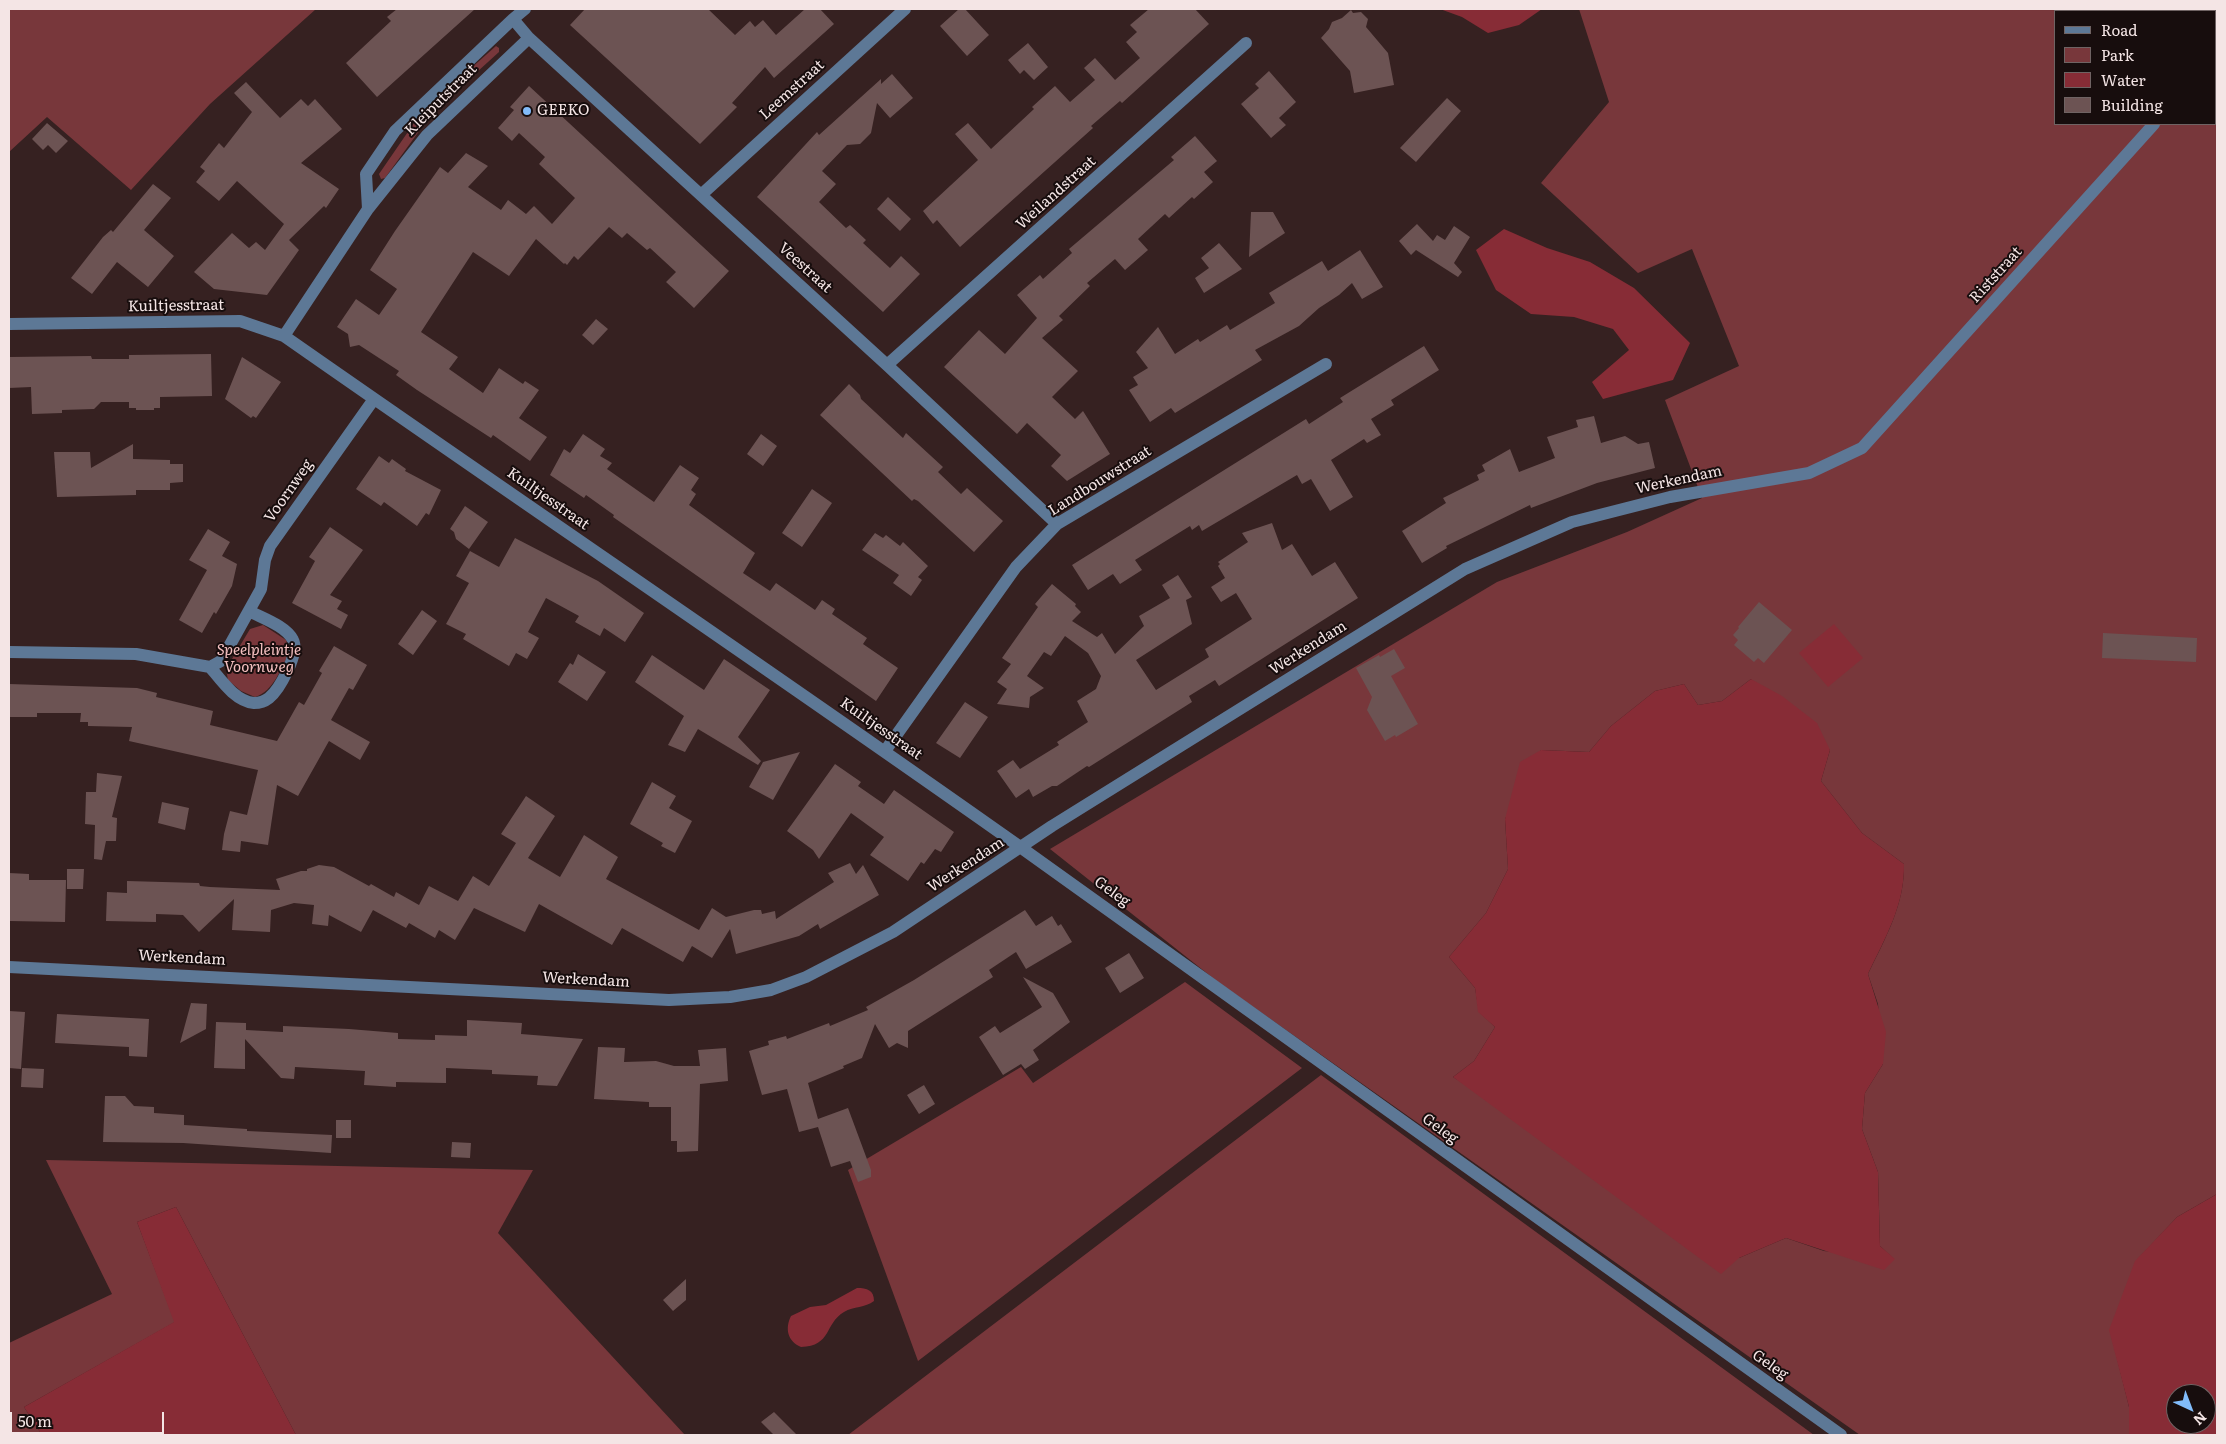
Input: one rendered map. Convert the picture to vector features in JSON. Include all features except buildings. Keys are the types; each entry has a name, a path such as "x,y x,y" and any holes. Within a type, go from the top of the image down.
{"street":[{"name":"Kleiputstraat","path":"368,209 366,174 395,131 525,9"},
{"name":"Leemstraat","path":"700,195 905,9"},
{"path":"513,20 529,38"},
{"name":"Kleiputstraat","path":"284,336 368,209 426,135 529,38"},
{"name":"Veestraat","path":"529,38 1058,524"},
{"name":"Weilandstraat","path":"887,365 1246,43"},
{"name":"Riststraat","path":"1862,448 2153,125"},
{"name":"Kuiltjesstraat","path":"9,324 240,321 284,336 885,751 1021,848"},
{"name":"Landbouwstraat","path":"885,751 1016,566 1058,524 1326,364"},
{"name":"Voornweg","path":"210,667 221,661 261,589 265,560 270,546 374,398"},
{"name":"Werkendam","path":"9,967 659,1000 730,997 771,990 806,977 893,932 1060,821 1465,569 1572,522 1670,497 1809,473 1862,448"},
{"path":"9,652 136,654 210,667 226,687 244,700 260,702 268,699 274,692 293,660 296,651 290,634 249,611"},
{"name":"Geleg","path":"1021,848 1625,1283 1842,1435"}],"green space":[{"path":"9,9 316,9 210,104 131,190 47,117 9,152"},
{"path":"1579,9 2217,9 2217,1194 2177,1217 2136,1261 2110,1330 2129,1407 2129,1435 1860,1435 1218,982 1050,849 1497,582 1627,532 1702,498 1665,400 1739,366 1692,249 1638,273 1541,183 1609,102","holes":["1751,679 1830,750 1821,781 1862,833 1904,864 1898,907 1868,974 1878,1004 1883,1064 1865,1093 1862,1129 1878,1172 1880,1246 1894,1259 1824,1251 1786,1238 1739,1258 1453,1077 1474,1061 1495,1027 1479,1012 1475,988 1449,957 1486,913 1508,869 1505,819 1541,750 1589,752 1611,726 1655,691 1684,684 1698,705 1722,701"]},
{"path":"496,46 499,48 499,52 433,112 385,178 381,179 379,174 414,123 433,102"},
{"name":"Speelpleintje Voornweg","path":"263,625 286,640 290,651 272,684 262,694 255,697 241,691 228,680 226,669 250,629"},
{"path":"1185,982 1302,1068 918,1361 848,1170 1021,1067 1033,1083"},
{"path":"1321,1075 1814,1435 848,1435"},
{"path":"46,1160 533,1170 498,1233 685,1435 296,1435 176,1207 137,1222 175,1322 24,1407 42,1435 9,1435 9,1343 112,1294"}],"water":[{"path":"1440,9 1542,9 1519,25 1488,33 1462,17"},
{"path":"1504,229 1547,248 1590,262 1634,288 1690,343 1673,380 1603,399 1592,382 1629,350 1613,329 1574,317 1531,314 1496,290 1476,250"},
{"path":"1834,624 1863,658 1828,687 1799,653"},
{"path":"1751,679 1782,696 1817,723 1830,750 1821,781 1862,833 1904,864 1898,907 1868,974 1886,1032 1883,1064 1865,1093 1862,1129 1878,1172 1880,1246 1895,1259 1884,1270 1786,1238 1739,1258 1721,1274 1453,1077 1474,1061 1495,1027 1478,1012 1475,988 1449,957 1486,913 1508,869 1505,819 1520,762 1541,750 1589,752 1611,726 1655,691 1684,684 1698,705 1722,701"},
{"path":"2217,1194 2217,1435 2129,1435 2129,1407 2109,1330 2135,1261 2177,1217"},
{"path":"176,1207 296,1435 42,1435 24,1407 174,1322 137,1222"},
{"path":"857,1288 869,1290 873,1294 874,1301 844,1312 833,1322 827,1334 818,1343 801,1347 790,1338 788,1325 791,1316 810,1307 826,1305"}],"place":[{"name":"GEEKO","path":"527,111"}]}
